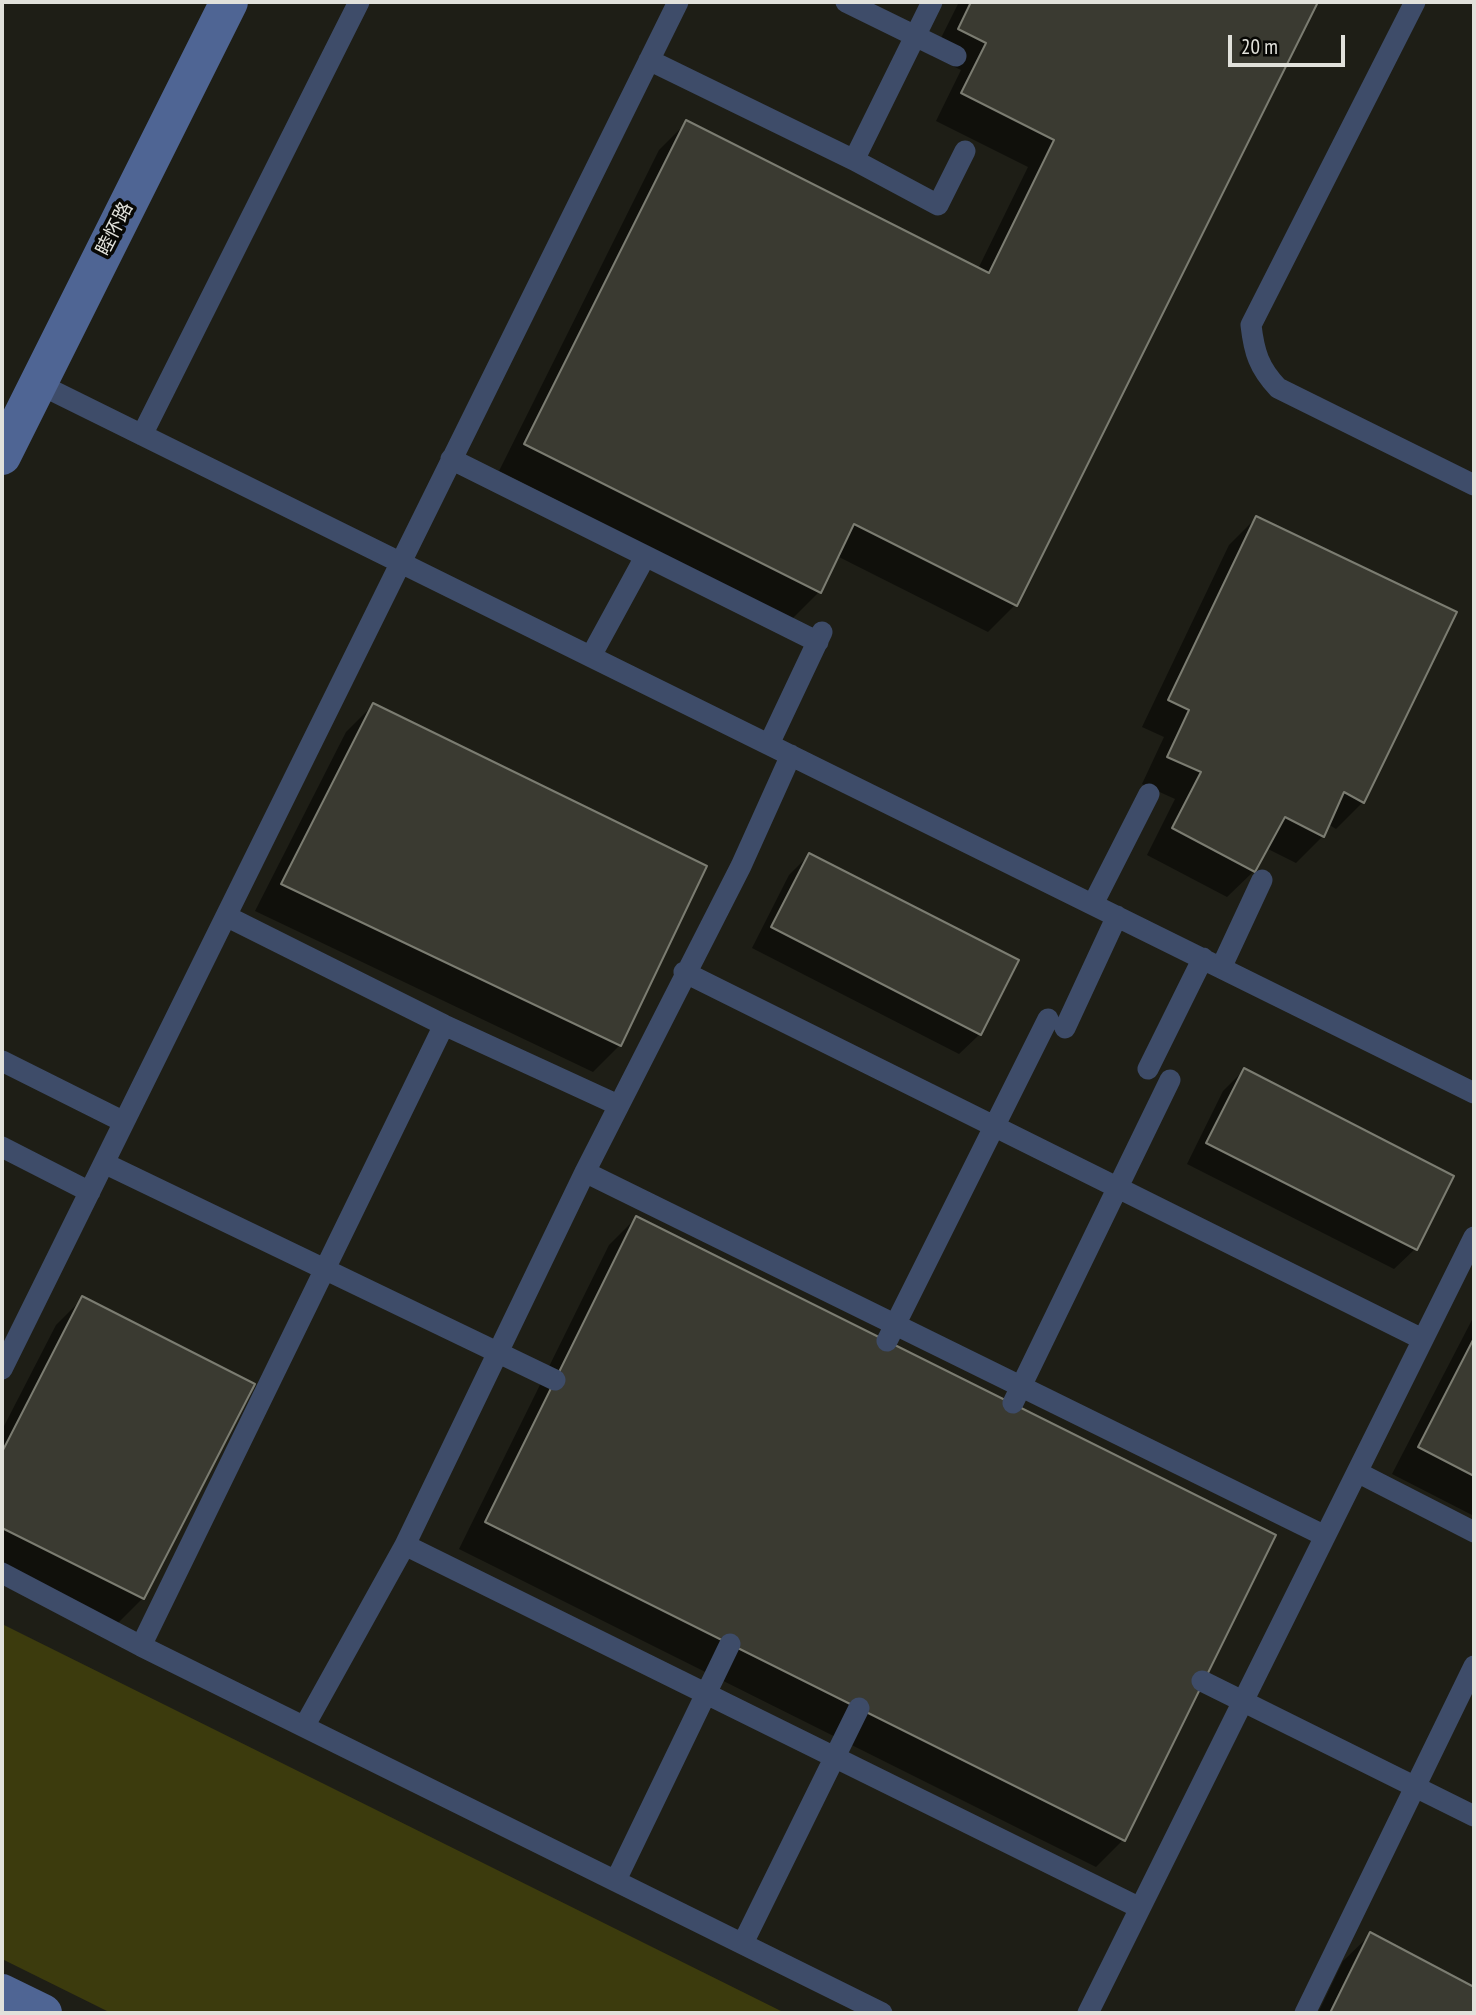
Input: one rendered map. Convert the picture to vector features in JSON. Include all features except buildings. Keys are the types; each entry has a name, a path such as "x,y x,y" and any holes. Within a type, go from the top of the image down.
{"street":[{"name":"睦怀路","path":"2,456 229,2"},
{"path":"2,1993 43,2013"}],"lane":[{"path":"142,435 359,2"},
{"path":"2,1370 678,2"},
{"path":"846,2 956,57"},
{"path":"855,160 932,2"},
{"path":"1415,2 1251,325 1254,350 1263,372 1278,388 1474,485"},
{"path":"649,60 855,160 938,205 965,151"},
{"path":"37,383 1474,1093"},
{"path":"452,459 645,556 820,637 769,744"},
{"path":"591,656 645,556"},
{"path":"305,1725 405,1545 618,1105 684,972 741,866 791,755"},
{"path":"1093,904 1149,794"},
{"path":"1148,1069 1262,880"},
{"path":"226,916 444,1026 618,1105"},
{"path":"892,1332 994,1126 1117,916"},
{"path":"684,972 1422,1339"},
{"path":"141,1646 444,1026"},
{"path":"2,1061 124,1122"},
{"path":"1017,1394 1170,1080"},
{"path":"2,1147 90,1192"},
{"path":"104,1163 555,1380"},
{"path":"585,1172 1017,1394 1325,1536"},
{"path":"1088,2013 1474,1237"},
{"path":"1357,1472 1474,1532"},
{"path":"405,1545 1140,1908"},
{"path":"2,1573 141,1646 882,2013"},
{"path":"616,1880 730,1644"},
{"path":"1305,2013 1474,1665"},
{"path":"1202,1681 1474,1816"},
{"path":"743,1943 859,1708"}],"shaded area":[{"path":"2,1624 785,2013 111,2013 2,1959"}]}
